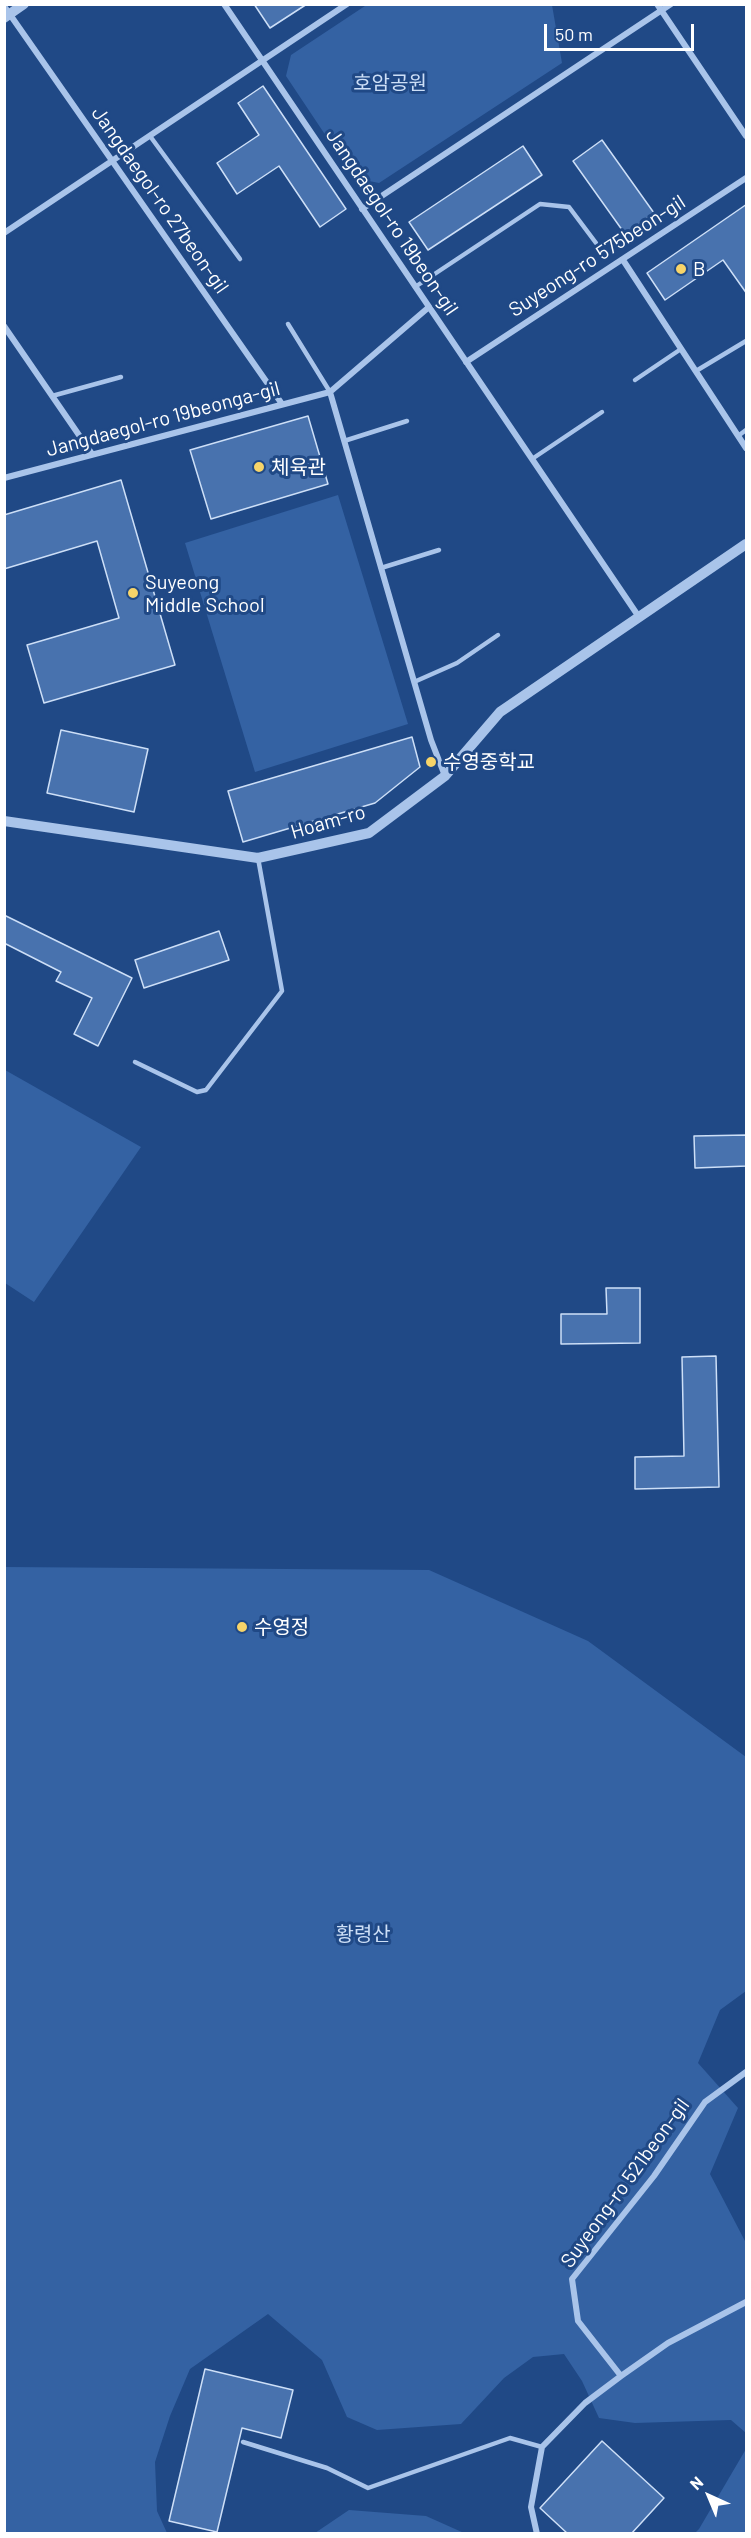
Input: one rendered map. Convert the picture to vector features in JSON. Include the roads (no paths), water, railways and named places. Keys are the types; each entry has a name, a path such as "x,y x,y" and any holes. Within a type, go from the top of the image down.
{"street":[{"path":"7,13 24,4"},
{"name":"Jangdaegol-ro 19beon-gil","path":"224,4 639,617"},
{"path":"4,233 346,4"},
{"path":"657,4 747,135"},
{"path":"362,209 671,4"},
{"name":"Jangdaegol-ro 27beon-gil","path":"7,13 282,404"},
{"name":"Suyeong-ro 575beon-gil","path":"466,362 747,178"},
{"path":"623,260 747,448"},
{"name":"Jangdaegol-ro 19beonga-gil","path":"4,478 330,392 429,307"},
{"path":"4,326 92,454"},
{"path":"330,392 414,682 445,776"},
{"name":"Hoam-ro","path":"4,821 258,858 369,833 445,776 500,712 747,544"},
{"name":"Suyeong-ro 521beon-gil","path":"621,2376 578,2321 572,2279 654,2176 705,2102 747,2072"},
{"path":"537,2534 531,2507 542,2447 585,2403 621,2376 668,2343 747,2302"}],"lane":[{"path":"150,136 240,259"},
{"path":"415,287 540,204 569,207 596,243"},
{"path":"288,324 330,392"},
{"path":"696,371 746,341"},
{"path":"635,380 681,349"},
{"path":"52,396 121,377"},
{"path":"532,459 602,412"},
{"path":"344,441 407,421"},
{"path":"738,435 747,430"},
{"path":"381,568 439,550"},
{"path":"414,682 457,663 498,635"},
{"path":"135,1062 197,1092 206,1090 282,991 258,858"},
{"path":"243,2442 327,2468 368,2488 510,2438 542,2447"}],"place":[{"name":"B","path":"681,269"},
{"name":"체육관","path":"259,467"},
{"name":"Suyeong Middle School","path":"133,593"},
{"name":"수영중학교","path":"431,762"},
{"name":"수영정","path":"242,1627"}],"park label":[{"name":"호암공원","path":"390,83"},
{"name":"황령산","path":"363,1934"}]}
